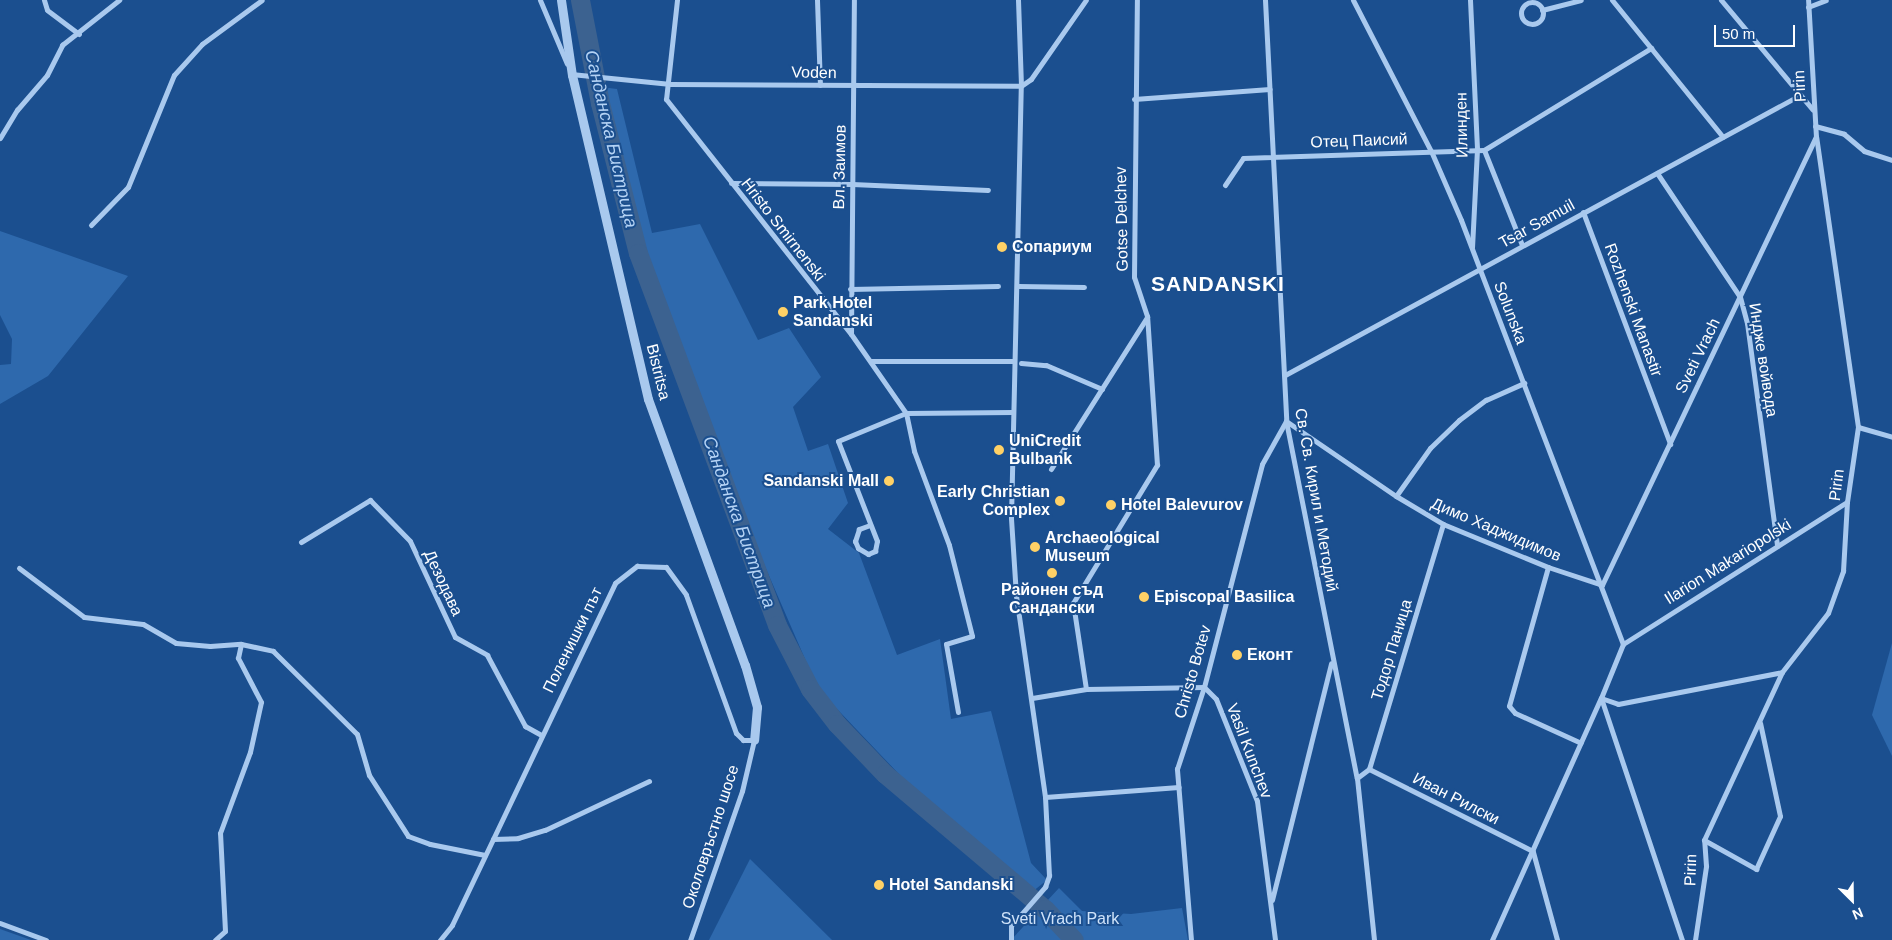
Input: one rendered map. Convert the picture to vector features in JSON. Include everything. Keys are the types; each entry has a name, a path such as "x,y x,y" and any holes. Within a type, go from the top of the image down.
{"street":[{"path":"44,0 47,10 79,34"},
{"path":"0,138 17,110 47,75 62,45 79,34 119,0"},
{"path":"91,225 128,187 174,75 202,44 262,0"},
{"path":"540,0 572,75"},
{"name":"Bistritsa","path":"561,0 572,75 648,398 745,665 756,707 754,740"},
{"path":"670,84 677,0"},
{"path":"817,0 820,85"},
{"name":"Вл. Заимов","path":"851,334 854,0"},
{"path":"1011,940 1011,926 1045,887 1049,876 1044,797 1032,698 1016,596 1011,518 1012,412 1018,286 1016,190 1021,86 1018,0"},
{"path":"1021,86 1031,80 1086,0"},
{"name":"Gotse Delchev","path":"1086,689 1073,603 1157,465 1147,316 1134,277 1136,0"},
{"name":"Св. Св. Кирил и Методий","path":"1265,0 1275,157 1286,421 1332,661 1357,778 1374,940"},
{"name":"Solunska","path":"1353,0 1431,151 1480,269 1623,644"},
{"name":"Илинден","path":"1470,0 1477,148 1472,250"},
{"path":"1542,10 1581,0"},
{"path":"1612,0 1723,136"},
{"path":"1721,0 1813,110"},
{"name":"Pirin","path":"1695,940 1704,885 1704,840 1782,672 1828,613 1843,571 1847,502 1858,427 1814,126 1808,0"},
{"path":"1808,7 1826,0"},
{"path":"1530,2 1536,2 1542,10 1540,20 1531,24 1521,13 1530,2"},
{"path":"1522,246 1484,150 1651,48"},
{"name":"Voden","path":"572,75 670,84 854,87 1021,86"},
{"name":"Hristo Smirnenski","path":"670,84 666,99 851,334 906,414"},
{"path":"1134,99 1270,89"},
{"name":"Tsar Samuil","path":"1285,375 1800,95"},
{"path":"1814,126 1844,134 1864,151 1892,160"},
{"name":"Sveti Vrach","path":"1602,585 1816,137"},
{"name":"Отец Паисий","path":"1226,185 1243,158 1477,148 1484,150"},
{"name":"Индже войвода","path":"1657,173 1740,297 1748,323 1777,546"},
{"path":"731,183 852,184 988,190"},
{"name":"Rozhenski Manastir","path":"1583,212 1670,444"},
{"path":"850,289 998,286"},
{"path":"1018,286 1084,287"},
{"path":"1051,469 1147,316"},
{"path":"871,361 1014,361"},
{"path":"1021,363 1046,365 1102,389"},
{"path":"1396,496 1430,448 1459,420 1486,400 1524,383"},
{"path":"870,525 859,529 855,541 858,548 868,554 874,552 877,541 838,441 906,414 1012,412"},
{"path":"906,414 914,451 949,545 972,636 946,644 958,712"},
{"name":"Димо Хаджидимов","path":"1286,421 1396,496 1443,524 1548,567 1602,585"},
{"name":"Christo Botev","path":"1191,940 1177,769 1204,686 1262,464 1286,421"},
{"path":"1858,427 1892,437"},
{"name":"Дезодава","path":"301,542 370,500 410,541 455,637 487,655 525,726 540,736"},
{"name":"Ilarion Makariopolski","path":"1623,644 1847,502"},
{"name":"Тодор Паница","path":"1369,769 1443,524"},
{"name":"Поленишки път","path":"440,940 452,925 540,736 615,583 637,566 666,567 686,595 736,733 743,740 754,740"},
{"path":"1548,567 1509,706 1516,712 1581,743"},
{"path":"19,568 84,616 143,624 176,643 210,646 241,644 273,651 356,734 369,775 408,836 430,844 485,855"},
{"path":"215,940 225,931 220,833 250,752 261,702 238,658 241,644"},
{"path":"1492,940 1601,698 1623,644"},
{"path":"1271,904 1332,661"},
{"path":"1601,698 1618,704 1782,672"},
{"path":"1032,698 1086,689 1204,686"},
{"name":"Vasil Kunchev","path":"1204,686 1216,699 1257,801 1275,940"},
{"path":"1601,698 1682,940"},
{"path":"1704,840 1756,868 1780,816 1759,722"},
{"name":"Околовръстно шосе","path":"690,940 742,791 754,740"},
{"path":"1357,778 1369,769"},
{"name":"Иван Рилски","path":"1369,769 1532,851"},
{"path":"493,839 518,838 545,830 649,781"},
{"path":"1044,797 1179,787"},
{"path":"1532,851 1557,940"},
{"path":"0,923 46,940"}],"green space":[{"path":"601,87 617,89 652,233 700,224 758,340 789,328 821,377 793,407 808,451 828,444 848,503 828,529 859,553 897,655 940,639 951,719 991,711 1031,863 1047,880 1032,892 936,813 818,689 716,453 639,237"},
{"path":"0,231 128,276 48,376 0,404 0,365 11,364 12,339 0,315"},
{"path":"1892,643 1892,756 1872,715"},
{"path":"750,859 832,940 709,940"},
{"name":"Sveti Vrach Park","path":"1059,888 1082,911 1131,914 1182,908 1188,940 1011,940"},
{"path":"0,929 31,940 0,940"}],"waterway":[{"name":"Санданска Бистрица","path":"580,0 600,103 638,253 777,625 810,689 837,724 885,774 1045,909 1074,940"}],"place":[{"name":"Сопариум","path":"1002,247"},
{"name":"Park Hotel Sandanski","path":"783,312"},
{"name":"UniCredit Bulbank","path":"999,450"},
{"name":"Sandanski Mall","path":"889,481"},
{"name":"Early Christian Complex","path":"1060,501"},
{"name":"Hotel Balevurov","path":"1111,505"},
{"name":"Archaeological Museum","path":"1035,547"},
{"name":"Районен съд Сандански","path":"1052,573"},
{"name":"Еpiscopal Basilica","path":"1144,597"},
{"name":"Еконт","path":"1237,655"},
{"name":"Hotel Sandanski","path":"879,885"}],"district":[{"name":"SANDANSKI","path":"1218,284"}]}
